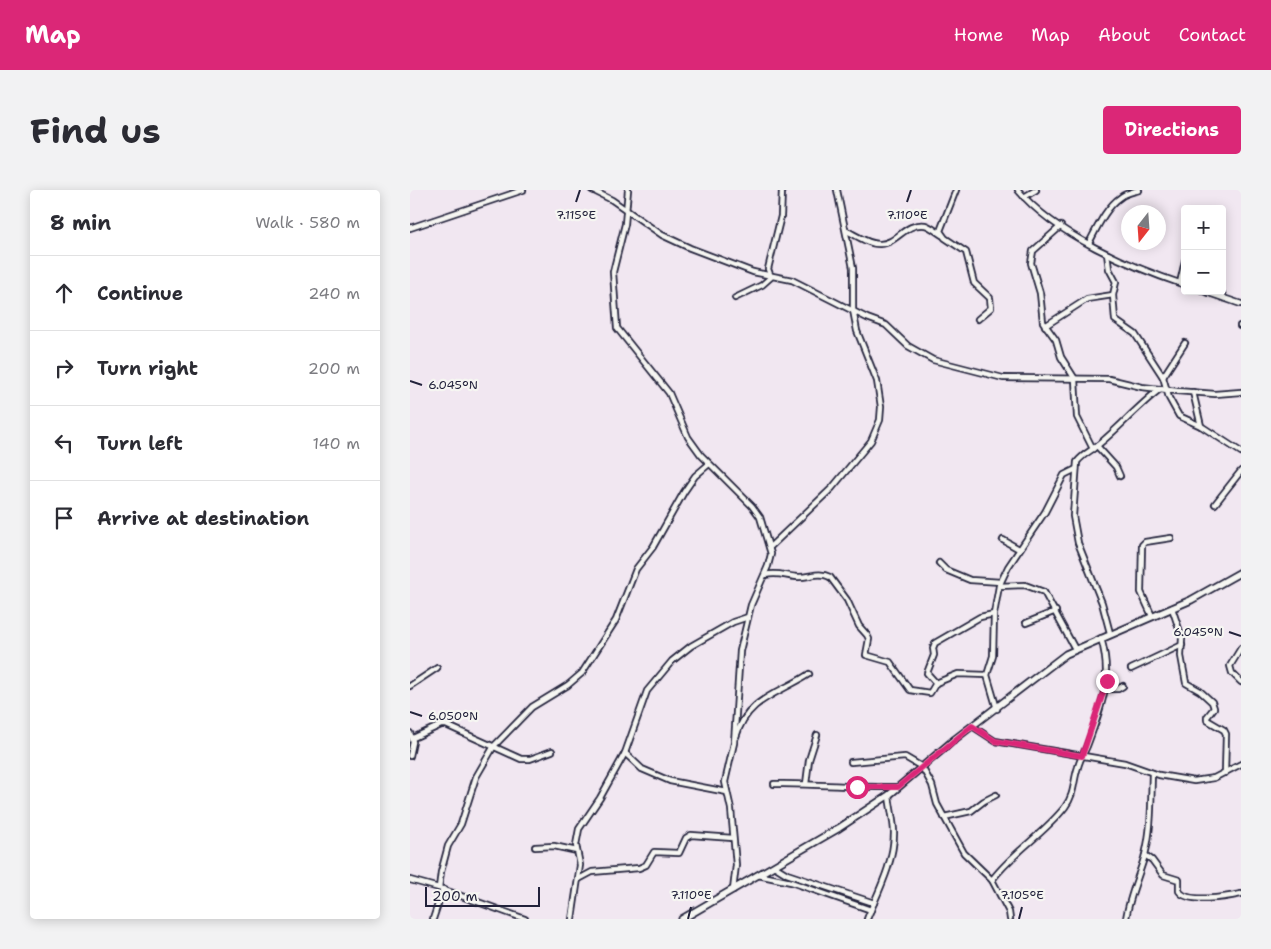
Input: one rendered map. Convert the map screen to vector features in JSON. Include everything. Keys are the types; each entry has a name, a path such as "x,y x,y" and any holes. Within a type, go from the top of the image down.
{"main road":[{"path":"682,919 839,828 889,795 972,726 1045,670 1076,649 1199,596 1241,572"}],"street":[{"path":"410,228 523,190"},
{"path":"592,190 627,210 662,235 690,248 771,277 792,280 886,325 908,346 933,360 1008,379 1108,379 1167,390 1241,392"},
{"path":"628,190 627,210 613,272 617,328 664,387 688,437 709,464 752,506 760,517 770,546 770,561 748,617 740,657 734,743"},
{"path":"771,277 768,269 781,216 782,190"},
{"path":"770,546 821,500 876,433 880,420 880,395 877,381 858,338 853,310 853,268 847,231 837,190"},
{"path":"942,235 941,226 956,190"},
{"path":"1018,190 1024,197 1061,226 1107,254 1156,276 1181,284"},
{"path":"1024,197 1036,190"},
{"path":"1089,243 1102,220 1117,201 1122,196 1140,190"},
{"path":"620,206 627,199"},
{"path":"847,231 880,245 905,229 925,225 942,235 966,252 974,283 990,298 991,308 978,319"},
{"path":"1061,226 1038,245 1031,258 1045,326 1056,340 1061,357 1075,379 1077,417 1095,447 1116,467 1120,476"},
{"path":"1107,254 1109,269 1116,282 1113,295 1115,320 1135,334 1163,378 1178,416 1201,426 1241,452"},
{"path":"735,298 762,285 771,277"},
{"path":"1045,326 1087,299 1113,295"},
{"path":"1215,295 1241,304"},
{"path":"1163,378 1185,343"},
{"path":"1110,634 1102,604 1078,544 1074,516 1076,469 1081,456 1095,447 1160,389"},
{"path":"1193,392 1201,426"},
{"path":"433,919 441,889 441,872 448,846 461,824 476,777 494,746 532,707 568,685 582,673 616,620 636,569 653,547 695,476 709,464"},
{"path":"997,708 987,675 992,656 994,614 1000,584 1020,549 1045,512 1064,475 1076,469"},
{"path":"1215,504 1241,471"},
{"path":"1152,616 1142,592 1141,550 1145,542 1171,538"},
{"path":"1003,540 1020,549"},
{"path":"939,563 946,570 970,580 1025,585 1044,592 1076,649"},
{"path":"765,575 778,572 798,577 817,574 830,576 847,600 859,626 869,639 866,655 890,662 910,690 930,693 936,683 958,674 987,675"},
{"path":"1172,608 1182,646 1181,656 1186,683 1212,702 1214,708 1207,717 1207,720 1224,730 1226,734 1226,773"},
{"path":"1026,624 1056,611"},
{"path":"936,683 927,673 934,656 934,644 980,617 994,614"},
{"path":"572,919 580,865 576,837 583,820 600,798 625,753 647,691 672,661 709,635 733,622 748,617"},
{"path":"992,880 1065,807 1075,787 1077,767 1105,689 1107,667 1101,638"},
{"path":"1130,668 1182,646"},
{"path":"1241,648 1230,666 1232,673 1241,682"},
{"path":"410,686 437,668"},
{"path":"733,890 736,865 731,809 725,782 740,723 748,711 769,696 810,674"},
{"path":"1105,689 1118,689 1123,686"},
{"path":"413,738 441,725 446,725 521,759 552,751"},
{"path":"972,726 995,741 1125,764 1152,773 1194,781 1226,773 1241,764"},
{"path":"410,733 413,738 410,756"},
{"path":"806,784 809,760 817,735"},
{"path":"625,753 642,768 670,781 727,792"},
{"path":"851,762 906,757 922,767 932,784 937,804 964,853 992,880 1009,912 1010,919"},
{"path":"1126,919 1133,890 1145,855 1150,828 1152,773"},
{"path":"774,784 870,788 898,787"},
{"path":"867,919 889,864 894,844 889,795"},
{"path":"944,817 971,811 996,795"},
{"path":"579,879 592,872 639,868 646,865 654,852 679,853 686,838 691,835 733,838"},
{"path":"534,847 554,846 577,851"},
{"path":"1145,855 1152,860 1163,875 1178,880 1179,891 1182,895 1206,900 1241,894"},
{"path":"774,866 787,874 874,903"},
{"path":"758,875 777,878 871,910"},
{"path":"410,880 525,919"},
{"path":"810,889 812,883"},
{"path":"830,896 833,890"}],"route":[{"path":"857,787 898,787 972,726 995,741 1082,756 1087,746 1107,681"}]}
